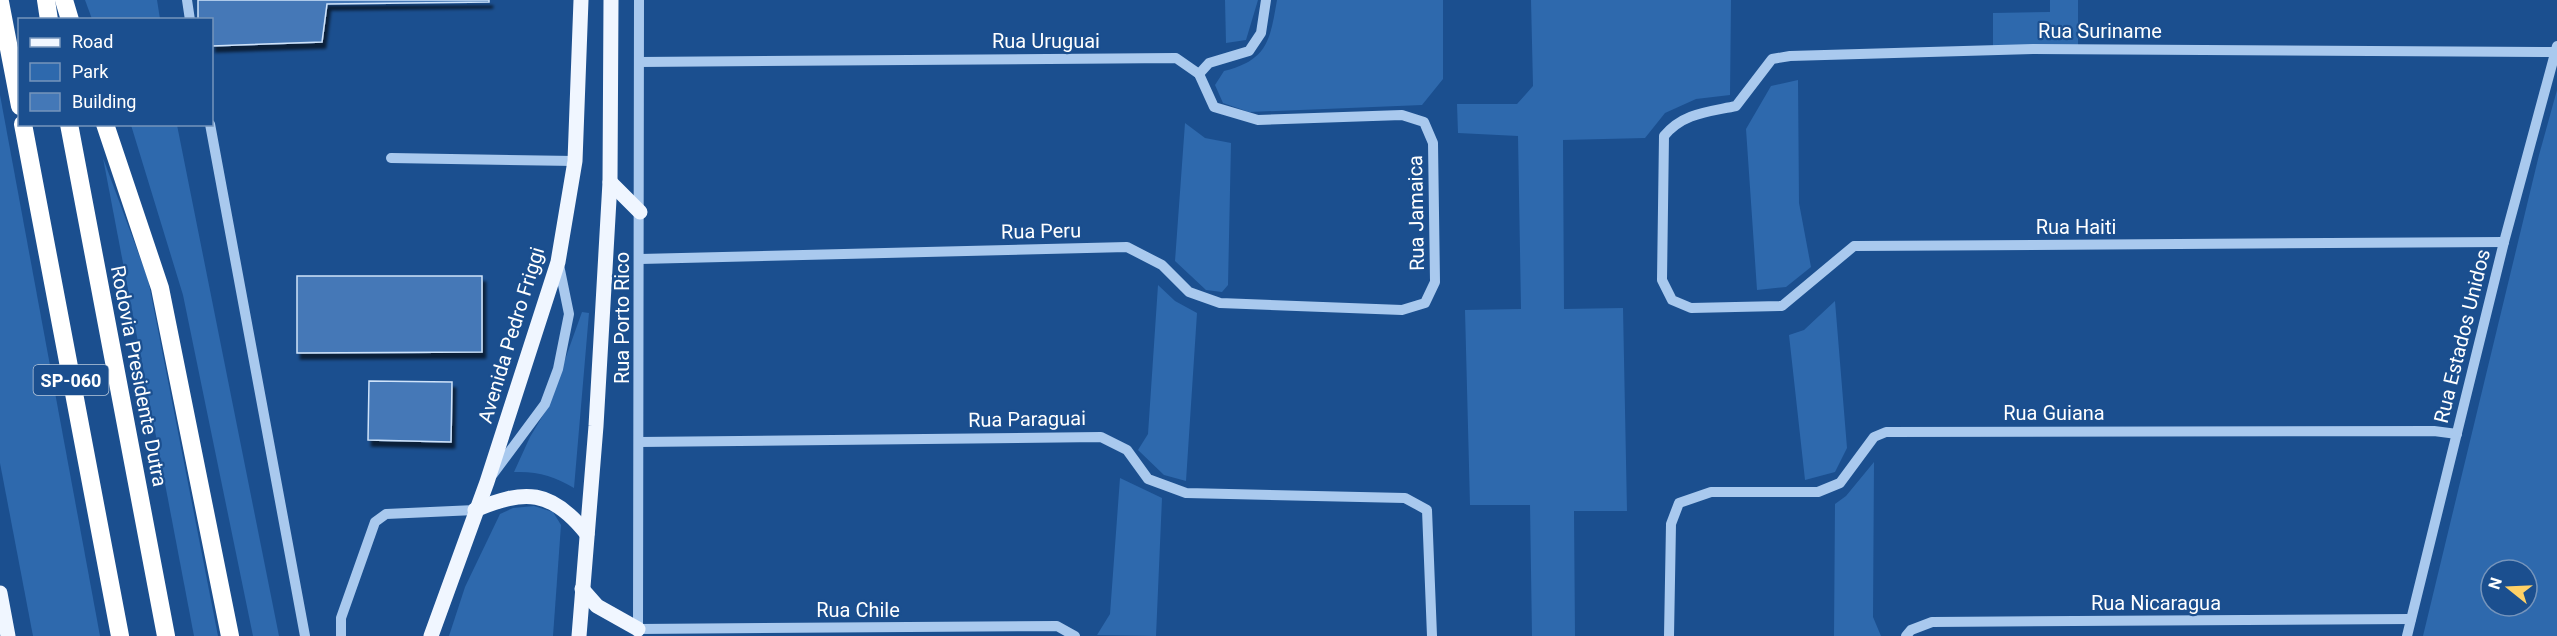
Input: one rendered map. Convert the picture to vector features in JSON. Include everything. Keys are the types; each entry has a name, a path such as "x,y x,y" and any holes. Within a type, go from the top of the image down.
{"highway":[{"path":"46,0 49,18"},
{"path":"64,0 69,18"},
{"path":"0,2 18,95"},
{"name":"SP-060","path":"23,126 120,636"},
{"name":"Rodovia Presidente Dutra","path":"69,126 166,636"},
{"path":"106,126 160,288 230,636"}],"main road":[{"name":"Avenida Pedro Friggi","path":"430,636 487,482 558,262 575,161 581,0"},
{"path":"579,636 610,182 610,0"},
{"path":"610,182 640,212"},
{"path":"475,510 519,495 531,496 551,502 575,519 587,534"},
{"path":"582,589 597,606 638,632"},
{"path":"0,593 8,636"}],"street":[{"path":"187,0 190,18"},
{"name":"Rua Porto Rico","path":"638,632 639,0"},
{"path":"1199,75 1209,63 1249,51 1261,33 1266,0"},
{"name":"Rua Suriname","path":"1672,300 1662,280 1664,136 1673,126 1688,116 1736,106 1772,59 1790,56 2034,49 2556,49"},
{"name":"Rua Estados Unidos","path":"2407,636 2504,242 2556,49"},
{"name":"Rua Uruguai","path":"639,62 1176,58 1199,75"},
{"name":"Rua Jamaica","path":"1199,75 1214,107 1258,120 1402,115 1424,123 1433,143 1435,282 1425,303"},
{"path":"210,126 304,636"},
{"path":"391,158 575,161"},
{"name":"Rua Haiti","path":"1672,300 1691,308 1782,306 1854,246 2504,242"},
{"name":"Rua Peru","path":"640,259 1127,247 1162,265 1188,292 1220,303 1402,310 1425,303"},
{"path":"487,482 545,404 558,369 569,314 558,262"},
{"name":"Rua Guiana","path":"1669,636 1671,525 1679,503 1712,492 1818,492 1840,483 1874,436 1897,431 2434,431 2457,434"},
{"name":"Rua Paraguai","path":"639,442 1101,436 1127,450 1148,479 1186,493 1406,498 1427,510 1432,636"},
{"path":"341,636 341,618 375,522 386,514 475,510"},
{"name":"Rua Nicaragua","path":"1906,636 1911,630 1932,622 2411,619"},
{"name":"Rua Chile","path":"638,632 1057,626 1075,636"}],"green space":[{"path":"85,0 157,0 160,18 92,18"},
{"path":"1225,0 1258,0 1246,40 1226,43"},
{"path":"1277,0 1443,0 1443,79 1422,105 1249,112 1223,103 1215,85 1224,71 1250,61 1264,46 1269,37"},
{"path":"1531,0 1731,0 1730,95 1696,99 1665,113 1645,138 1563,140 1564,309 1623,308 1627,511 1574,511 1575,636 1532,636 1530,505 1470,505 1465,310 1521,309 1518,136 1458,133 1457,104 1517,104 1533,86"},
{"path":"2050,0 2078,0 2078,45 1993,46 1993,13 2050,12"},
{"path":"1798,80 1799,203 1811,267 1786,287 1757,290 1746,129 1771,86"},
{"path":"2557,90 2557,636 2423,636 2539,155"},
{"path":"0,95 100,636 33,636 0,463"},
{"path":"1185,123 1205,138 1231,143 1228,285 1222,292 1206,290 1175,261"},
{"path":"131,126 177,126 279,636 253,636 183,295"},
{"path":"103,158 148,279 218,636 194,636"},
{"path":"1158,285 1175,301 1197,313 1186,481 1164,475 1138,450 1148,434"},
{"path":"1835,301 1847,448 1835,472 1805,480 1789,335 1804,330"},
{"path":"582,312 589,313 574,488 546,475 514,472 530,437 548,407"},
{"path":"1874,462 1873,617 1881,636 1834,636 1835,504 1846,496"},
{"path":"1120,478 1162,498 1156,636 1097,635 1110,614"},
{"path":"534,506 553,512 561,525 553,636 449,636 465,587 500,514 513,508"}],"building":[{"path":"198,0 489,0 489,2 327,4 322,42 213,46 213,18 198,18"},
{"path":"297,276 482,276 482,352 297,353"},
{"path":"369,381 452,382 451,442 368,440"}]}
